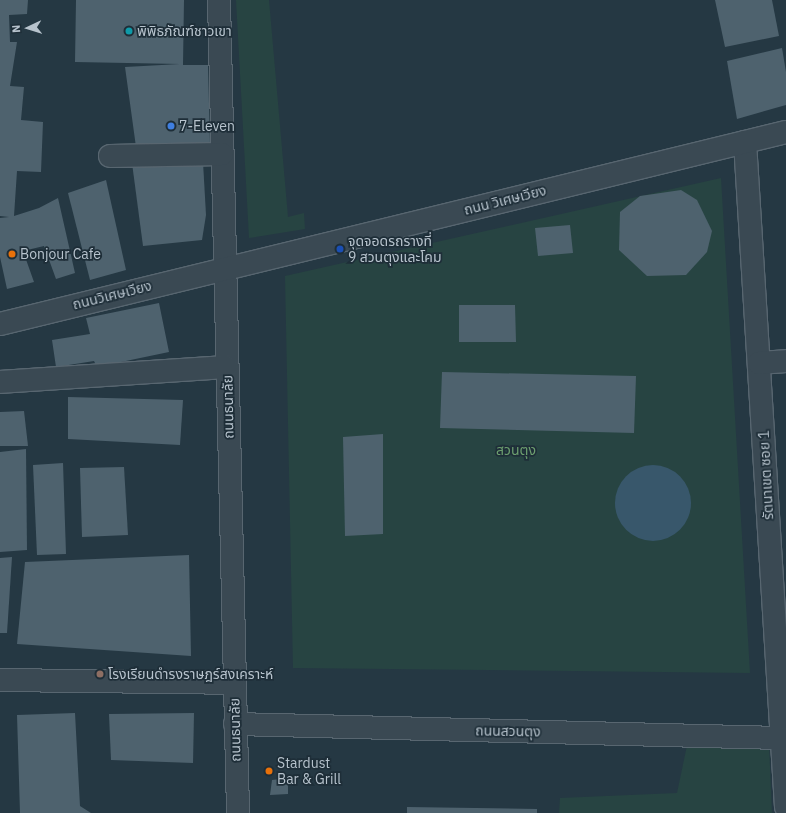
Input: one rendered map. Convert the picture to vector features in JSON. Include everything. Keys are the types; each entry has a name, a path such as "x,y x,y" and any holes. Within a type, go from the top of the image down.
{"street":[{"name":"ถนนธนาลัย","path":"219,0 238,813"},
{"name":"ถนน วิเศษเวียง","path":"225,267 786,132"},
{"name":"รัตนาเขต ซอย 1","path":"745,142 786,807"},
{"path":"110,156 222,154"},
{"name":"ถนนวิเศษเวียง","path":"0,324 225,267"},
{"path":"759,362 786,361"},
{"path":"0,382 227,367"},
{"path":"0,680 234,683"},
{"name":"ถนนสวนตุง","path":"235,724 782,738"}],"green space":[{"path":"236,0 269,0 288,217 304,213 305,229 249,238"},
{"name":"สวนตุง","path":"721,178 750,673 293,668 285,276"},
{"path":"689,736 769,744 772,813 559,813 560,798 677,793"}],"water":[{"path":"653,465 667,468 680,476 688,489 691,503 688,517 680,530 667,538 653,541 639,538 626,530 618,517 615,503 618,489 626,476 639,468"}],"building":[{"path":"0,0 28,0 27,14 9,15 10,42 17,42 10,86 24,87 21,120 43,122 41,172 17,171 14,216 39,208 58,198 75,273 56,279 44,246 23,251 34,282 7,289 0,257 0,218 9,217 0,216"},
{"path":"76,0 184,0 183,65 208,65 210,144 136,147 125,67 180,64 75,62"},
{"path":"715,0 772,0 779,36 725,47"},
{"path":"782,48 786,72 786,105 737,119 727,61"},
{"path":"203,162 206,215 202,240 143,246 132,163"},
{"path":"106,180 126,270 90,280 68,193"},
{"path":"681,190 697,200 712,231 707,252 686,275 647,276 619,250 620,212 640,196"},
{"path":"570,225 573,253 538,256 535,228"},
{"path":"159,303 169,352 97,367 94,361 56,367 52,340 90,334 86,318"},
{"path":"459,305 515,305 516,342 459,342"},
{"path":"442,372 636,376 634,433 440,428"},
{"path":"68,397 183,400 180,445 68,439"},
{"path":"24,411 28,446 0,446 0,412"},
{"path":"383,434 383,534 345,536 343,437"},
{"path":"26,449 27,550 0,552 0,452"},
{"path":"63,463 66,554 37,555 33,465"},
{"path":"124,467 128,535 82,537 80,468"},
{"path":"189,555 191,656 17,644 25,562"},
{"path":"12,557 7,633 0,633 0,558"},
{"path":"75,713 80,806 91,813 20,813 17,715"},
{"path":"194,713 193,763 111,760 109,714"},
{"path":"288,778 288,794 270,795 272,780"},
{"path":"407,807 537,809 537,813 407,813"}],"place":[{"name":"พิพิธภัณฑ์ชาวเขา","path":"129,31"},
{"name":"7-Eleven","path":"171,126"},
{"name":"จุดจอดรถรางที่ 9 สวนตุงและโคม","path":"340,249"},
{"name":"Bonjour Cafe","path":"12,254"},
{"name":"โรงเรียนดำรงราษฎร์สงเคราะห์","path":"100,674"},
{"name":"Stardust Bar & Grill","path":"269,771"}]}
